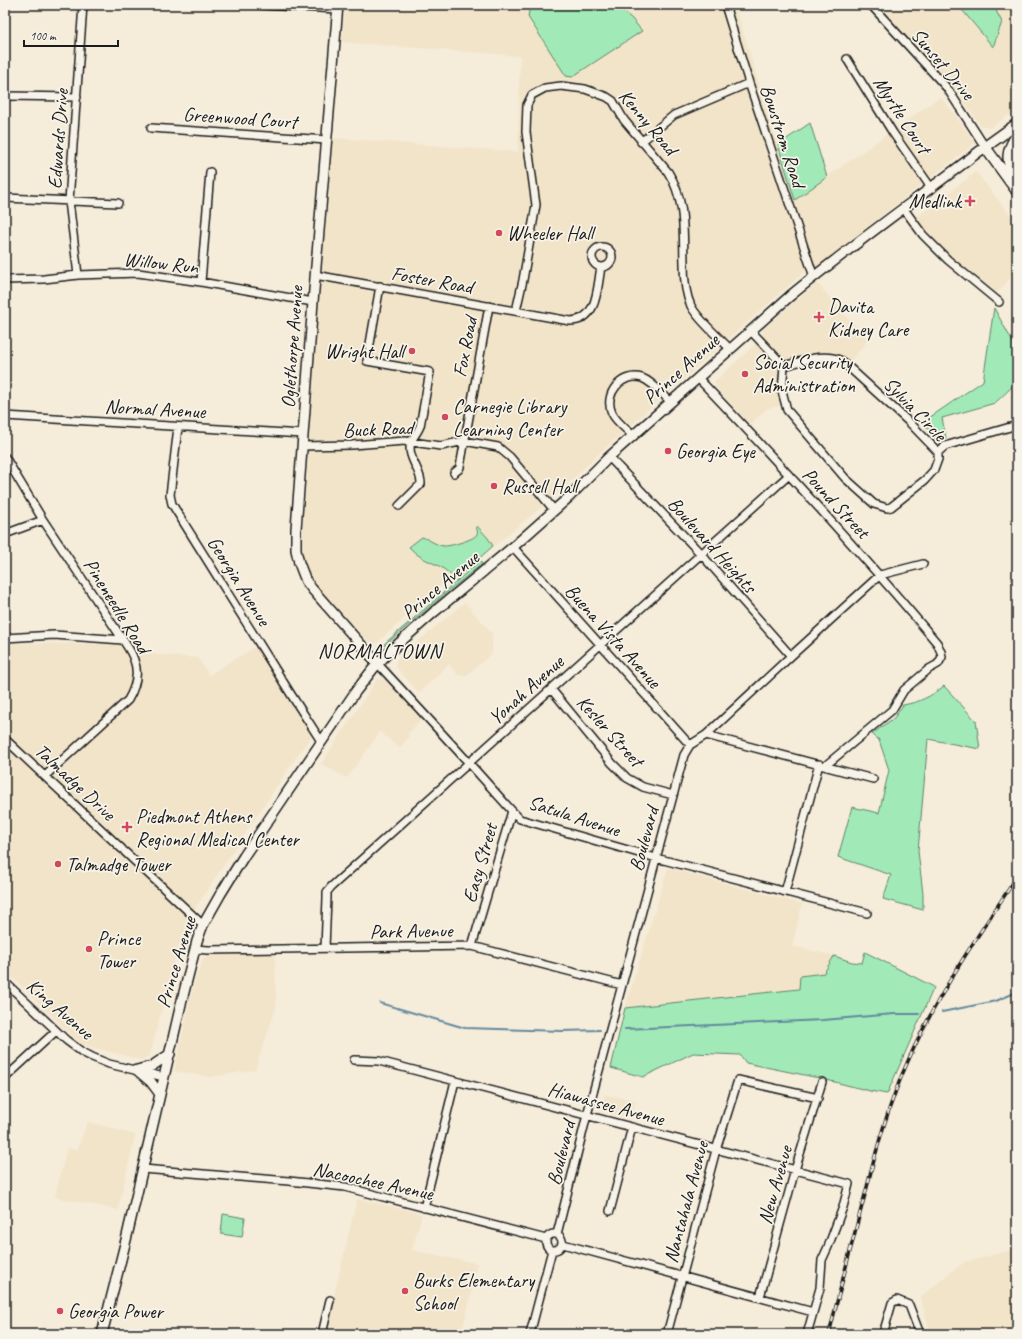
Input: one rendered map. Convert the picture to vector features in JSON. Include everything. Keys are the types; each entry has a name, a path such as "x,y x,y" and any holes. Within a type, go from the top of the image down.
{"highway":[{"name":"Prince Avenue","path":"985,147 1017,124"},
{"path":"1017,135 1011,144 1008,154 1008,161 1017,191"},
{"path":"985,147 1017,191"}],"main road":[{"name":"Oglethorpe Avenue","path":"338,7 313,302 296,539 299,563 306,581 378,664"},
{"name":"Prince Avenue","path":"102,1334 195,949 203,925 244,856 356,691 378,664 434,612 513,547 609,457 751,331 814,277 932,189 985,147"},
{"path":"137,1070 152,1066 170,1054"},
{"path":"137,1070 151,1082 160,1094"}],"street":[{"name":"Edwards Drive","path":"78,275 69,201 83,5"},
{"path":"261,5 338,7"},
{"name":"Bowstrom Road","path":"725,5 749,83 814,277"},
{"name":"Sunset Drive","path":"871,5 953,96 985,147"},
{"name":"Myrtle Court","path":"847,59 893,133 932,189"},
{"path":"641,142 674,115 749,83"},
{"name":"Kenny Road","path":"516,311 536,205 526,132 526,111 530,98 539,91 561,86 578,88 603,95 613,101 624,120 641,142 668,172 677,186 682,211 685,283 692,307 696,314 730,350"},
{"path":"5,96 77,97"},
{"name":"Greenwood Court","path":"151,128 327,140"},
{"path":"201,282 210,172"},
{"path":"5,198 118,203"},
{"path":"904,209 923,235 948,260 998,302"},
{"name":"Foster Road","path":"316,275 570,322 580,320 591,311 601,267"},
{"name":"Willow Run","path":"5,280 138,273 201,282 313,302"},
{"path":"380,286 367,361 430,372 420,426 411,442 413,458 421,479 421,484 399,506"},
{"name":"Fox Road","path":"454,473 460,467 489,306"},
{"path":"751,331 784,366"},
{"name":"Sylvia Circle","path":"821,357 836,358 842,361 910,423 938,452 938,459 934,470 925,480 891,507 887,508 874,504 845,478 787,410 782,391 784,366 821,357"},
{"path":"633,436 613,415 610,408 611,395 618,383 630,378 643,378 670,402"},
{"name":"Pound Street","path":"698,378 880,575 937,643 941,652 942,657 938,664 929,669 904,690 892,710 822,765"},
{"name":"Normal Avenue","path":"5,416 303,434"},
{"path":"938,452 945,446 1017,425"},
{"name":"Georgia Avenue","path":"178,427 170,495 172,504 321,741"},
{"name":"Buck Road","path":"302,446 341,446 405,441 441,446 464,442 493,446 502,449 510,457 554,510"},
{"name":"Pineneedle Road","path":"5,457 43,520 123,640 134,659 136,670 135,682 128,700 45,776"},
{"name":"Boulevard Heights","path":"609,457 701,554 791,656"},
{"name":"Yonah Avenue","path":"325,948 327,892 331,887 789,475"},
{"path":"5,534 43,520"},
{"name":"Buena Vista Avenue","path":"513,547 690,745"},
{"path":"690,745 706,735 880,575 923,564"},
{"path":"5,638 54,635 123,640"},
{"name":"Satula Avenue","path":"378,664 520,818 528,822 656,858 867,913"},
{"name":"Kesler Street","path":"551,689 612,763 627,778 643,787 672,795"},
{"path":"706,735 873,779"},
{"name":"Talmadge Drive","path":"5,739 203,925"},
{"name":"Boulevard","path":"557,1234 672,795 684,755 690,745"},
{"path":"785,892 822,765"},
{"name":"Easy Street","path":"472,946 512,811"},
{"name":"Park Avenue","path":"195,949 472,946 622,985"},
{"name":"King Avenue","path":"5,982 73,1046 108,1064 164,1076"},
{"path":"5,1078 56,1031"},
{"name":"Hiawassee Avenue","path":"354,1060 379,1061 849,1184 844,1207 822,1260 820,1288 813,1312"},
{"name":"Nantahala Avenue","path":"667,1334 716,1150 738,1080 818,1098"},
{"path":"424,1208 455,1081"},
{"name":"New Avenue","path":"760,1297 795,1170 822,1082"},
{"path":"610,1211 632,1127"},
{"name":"Nacoochee Avenue","path":"143,1169 289,1180 345,1187 546,1239"},
{"path":"550,1234 557,1234 562,1238 562,1244 558,1250 552,1250 547,1246 546,1239 550,1234"},
{"path":"562,1244 813,1312 807,1334"},
{"path":"530,1334 552,1250"},
{"path":"322,1334 330,1300"},
{"path":"883,1334 892,1303 897,1300 909,1305 920,1334"}],"shaded area":[{"path":"345,5 735,5 794,200 940,97 950,108 975,143 818,266 812,265 594,458 563,489 494,546 491,542 374,645 370,643 317,587 304,558 302,539 317,328 333,138 518,152 520,56 342,42"},
{"path":"877,5 1017,5 1017,109 990,128 981,126 960,96"},
{"path":"976,172 1017,224 1017,271 996,294 944,252 916,218"},
{"path":"817,283 868,340 849,363 836,355 826,353 805,356 787,362 783,360 763,337 765,327"},
{"path":"757,343 779,369 780,406 768,408 750,424 719,392 714,382"},
{"path":"465,602 492,634 492,653 466,676 458,675 449,664 419,693 396,667 396,660"},
{"name":"Piedmont Athens Regional Medical Center","path":"5,643 120,644 137,653 198,658 209,675 257,646 312,736 301,750 197,905 178,948 150,1055 142,1060 80,1044 5,970"},
{"path":"378,678 392,682 423,717 408,734 409,736 400,748 380,732 347,778 321,764"},
{"path":"668,868 802,904 792,946 834,956 824,973 800,976 799,989 625,1008"},
{"path":"234,953 275,953 276,1008 255,1070 209,1077 174,1071 195,980 204,957"},
{"path":"604,1095 636,1100 630,1118 604,1111"},
{"path":"88,1122 135,1135 118,1210 55,1197 67,1148 77,1150"},
{"path":"357,1199 411,1211 422,1215 412,1250 477,1263 470,1300 461,1334 325,1334"},
{"path":"1017,1249 1017,1334 931,1334 920,1297 964,1262"}],"green space":[{"path":"530,5 616,5 632,19 642,31 572,77 566,76 528,17"},
{"path":"958,5 993,5 1002,22 993,47"},
{"path":"810,123 827,177 795,200 778,145"},
{"path":"994,308 1015,346 1017,344 1017,384 1014,385 995,403 942,418 946,438 937,441 923,422 983,381"},
{"path":"477,526 493,546 458,577 453,576 441,567 420,556 409,547 422,537 442,546 463,542 476,536"},
{"path":"480,561 482,564 384,646 383,645"},
{"path":"944,686 976,721 980,749 928,739 918,851 923,894 923,910 883,899 891,875 838,857 852,807 879,813 889,770 879,740 872,734 894,718 903,705 925,698"},
{"path":"865,952 934,987 887,1094 746,1063 740,1055 693,1053 643,1077 611,1068 625,1008 799,989 800,976 824,973 834,956 852,962 862,963"},
{"path":"223,1214 245,1218 242,1237 221,1234"}],"waterway":[{"path":"942,1012 996,1001 1017,992"},
{"path":"380,1003 465,1028 562,1031 600,1030"},
{"path":"625,1029 823,1020 894,1014 919,1014"}],"railway":[{"path":"829,1334 879,1142 901,1077 919,1037 944,990 1017,877"}],"place":[{"name":"Medlink","path":"970,201"},
{"name":"Wheeler Hall","path":"499,233"},
{"name":"Davita Kidney Care","path":"819,317"},
{"name":"Wright Hall","path":"412,351"},
{"name":"Social Security Administration","path":"745,374"},
{"name":"Carnegie Library Learning Center","path":"445,417"},
{"name":"Georgia Eye","path":"668,451"},
{"name":"Russell Hall","path":"494,486"},
{"name":"Piedmont Athens Regional Medical Center","path":"127,827"},
{"name":"Talmadge Tower","path":"58,864"},
{"name":"Prince Tower","path":"89,949"},
{"name":"Burks Elementary School","path":"405,1291"},
{"name":"Georgia Power","path":"60,1311"}],"district":[{"name":"NORMALTOWN","path":"380,651"}]}
